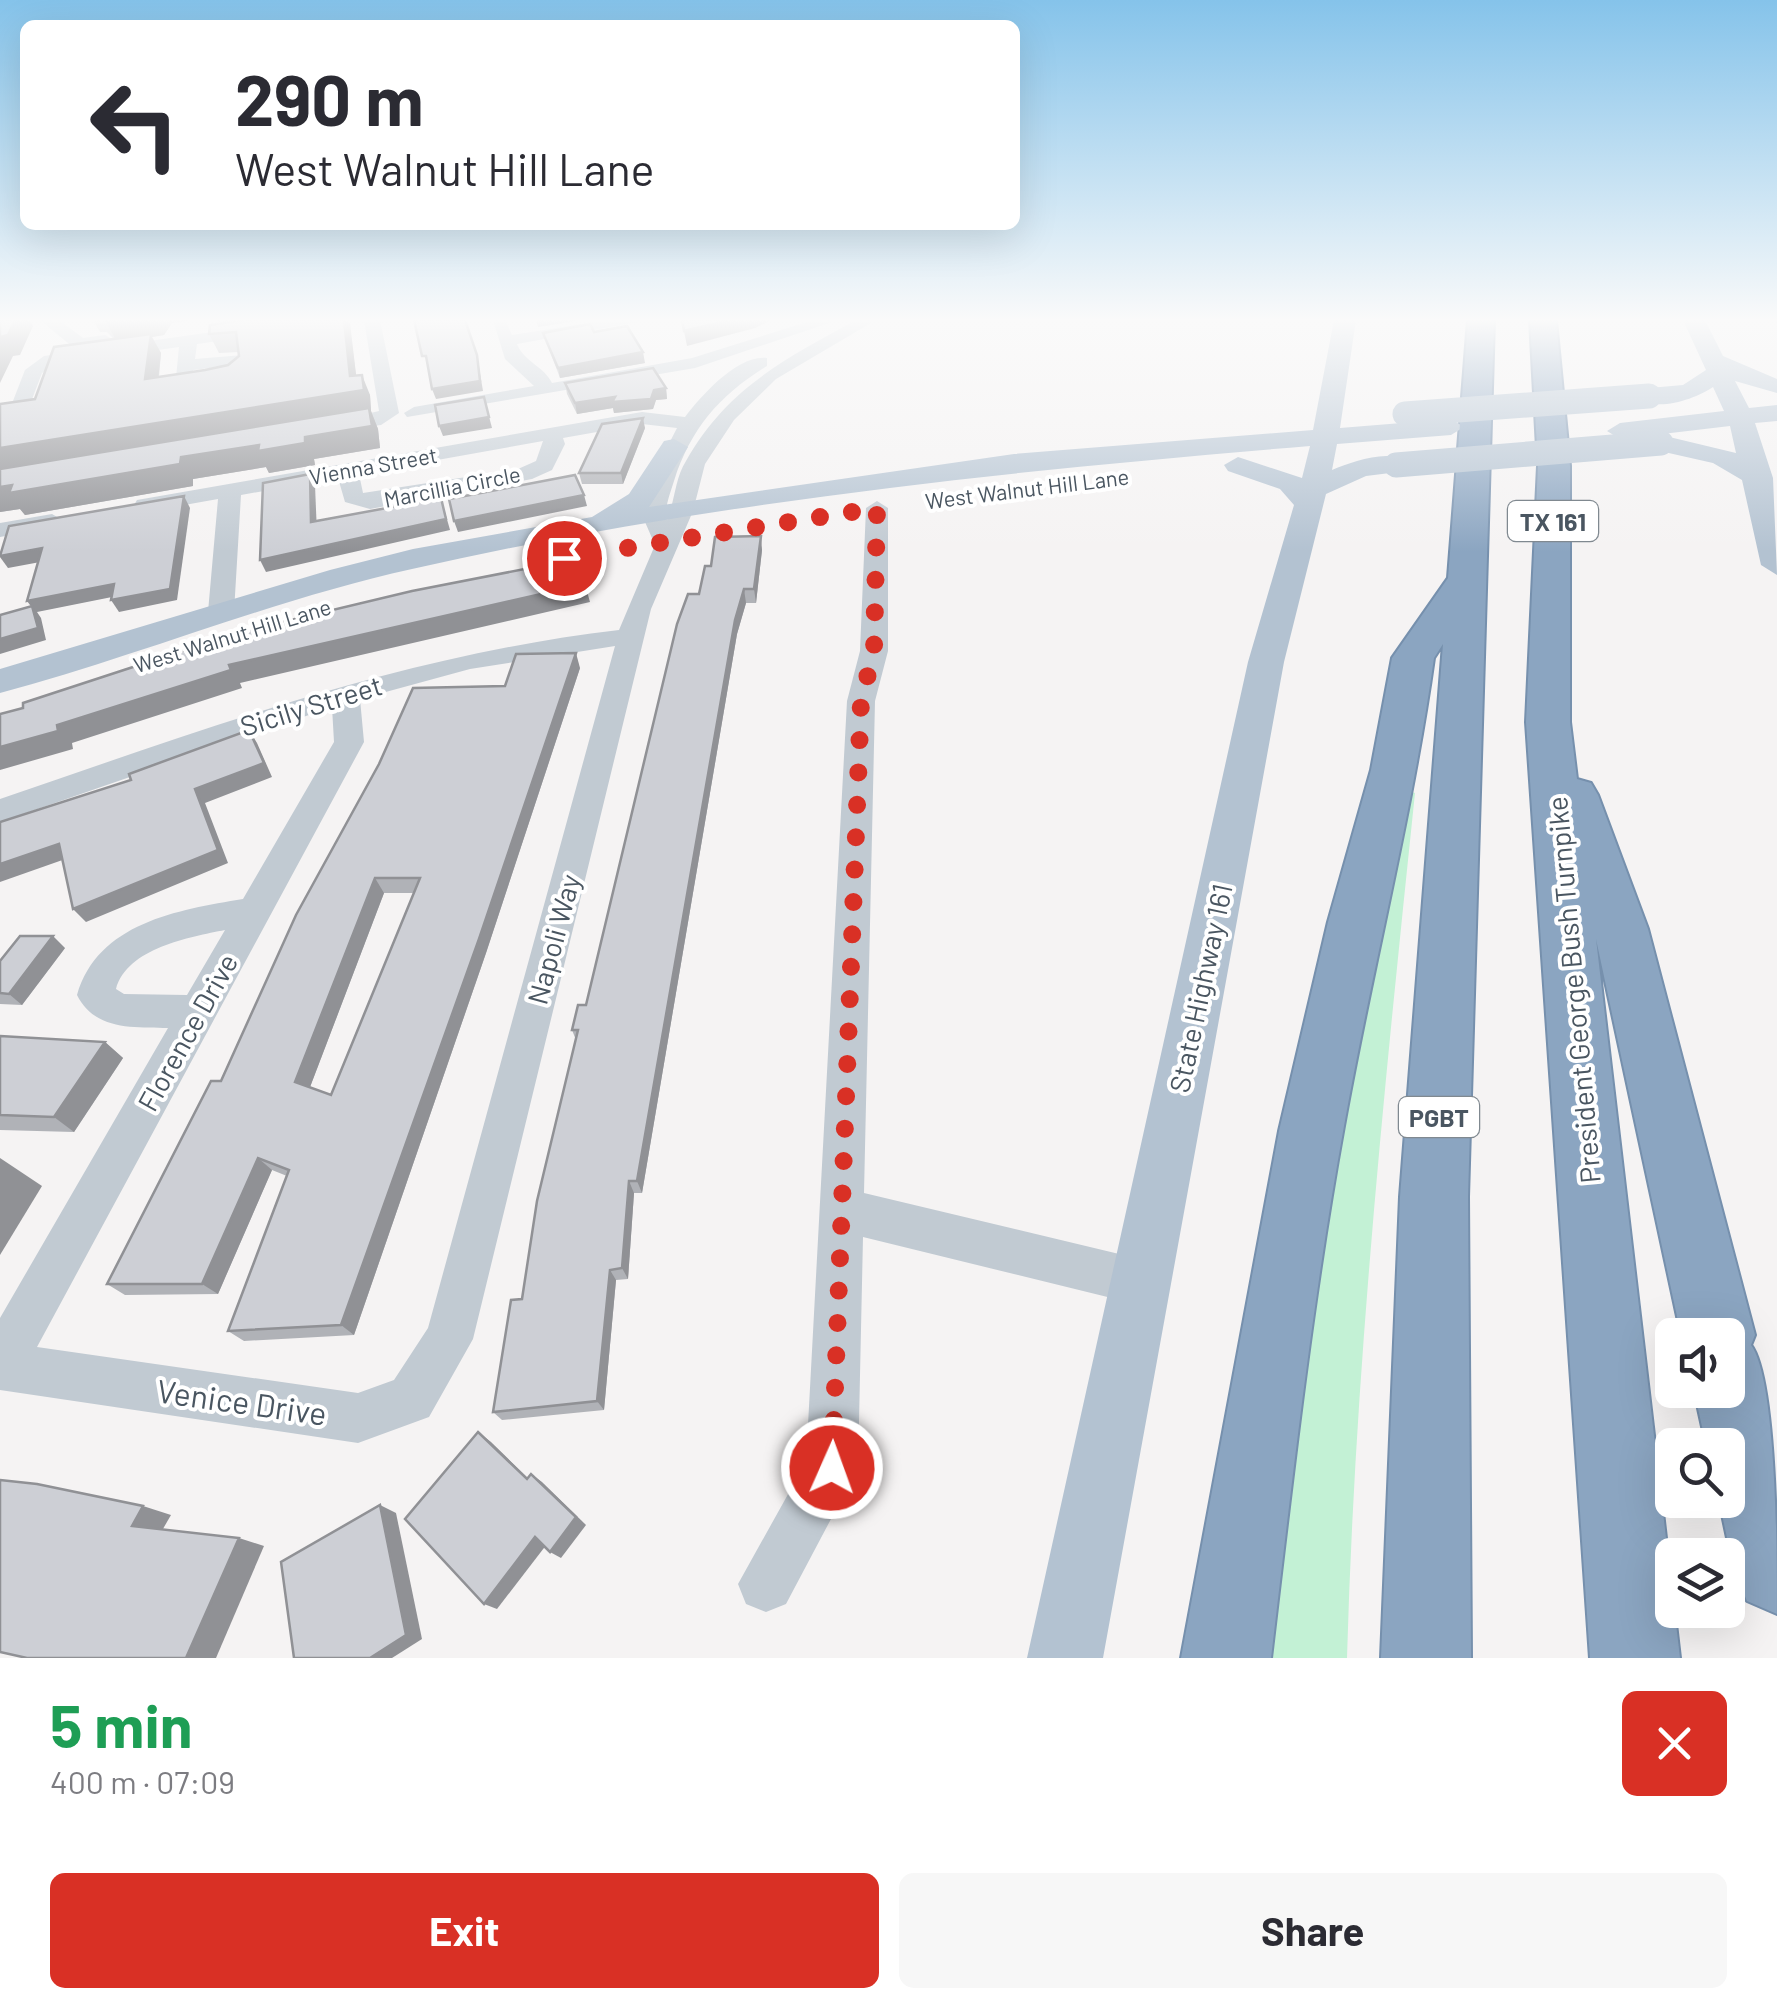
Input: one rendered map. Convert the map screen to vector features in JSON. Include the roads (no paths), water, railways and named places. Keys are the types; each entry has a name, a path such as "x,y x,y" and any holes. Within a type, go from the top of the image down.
{"highway":[{"name":"TX 161","path":"1468,577 1477,397"},
{"name":"President George Bush Turnpike","path":"1548,397 1554,466 1548,722 1635,1658"},
{"path":"1226,1658 1311,1131 1355,922 1395,770 1414,658 1468,577"},
{"name":"PGBT","path":"1426,1658 1434,1197 1468,577"},
{"path":"1548,722 1621,930 1714,1318"},
{"path":"1736,1408 1777,1571"}],"main road":[{"name":"State Highway 161","path":"1065,1658 1266,662 1317,473 1333,397"},
{"path":"1353,397 1402,440 1654,419 1682,397"},
{"path":"1730,397 1759,478 1759,504 1777,565"},
{"path":"1737,410 1771,397"},
{"path":"1238,465 1290,483 1317,473 1349,472 1402,440 1737,410 1777,413"},
{"path":"1654,419 1759,478"},
{"path":"584,527 620,514 640,500 681,435"},
{"name":"West Walnut Hill Lane","path":"0,709 212,639 390,589 667,523 1059,458 1317,473 1402,440"},
{"path":"934,499 967,487 1054,471 1059,458"},
{"name":"West Walnut Hill Lane","path":"0,681 221,612 413,559 584,527 877,508 1238,465 1317,473"}],"street":[{"path":"0,414 18,412 24,397"},
{"path":"306,432 374,421 389,413 386,397"},
{"path":"414,413 511,397"},
{"path":"667,523 681,435 719,397"},
{"path":"667,523 708,440 748,397"},
{"name":"Vienna Street","path":"115,510 642,418 681,435"},
{"name":"Marcillia Circle","path":"347,469 352,497 370,502 524,474 544,465 555,444 550,434"},
{"path":"221,612 230,490"},
{"path":"766,1584 832,1468 861,701 874,651 877,508"},
{"path":"0,530 76,517"},
{"name":"Napoli Way","path":"449,1339 638,609 667,523"},
{"name":"Sicily Street","path":"0,812 345,692 533,648 632,636"},
{"name":"Florence Drive","path":"0,1366 349,742 345,692"},
{"path":"197,1012 117,1010 96,995 97,975 114,956 190,922 254,911"},
{"path":"842,1210 1140,1282"},
{"name":"Venice Drive","path":"0,1366 358,1418 410,1399 449,1339"},
{"path":"1036,1658 1089,1535"}]}
